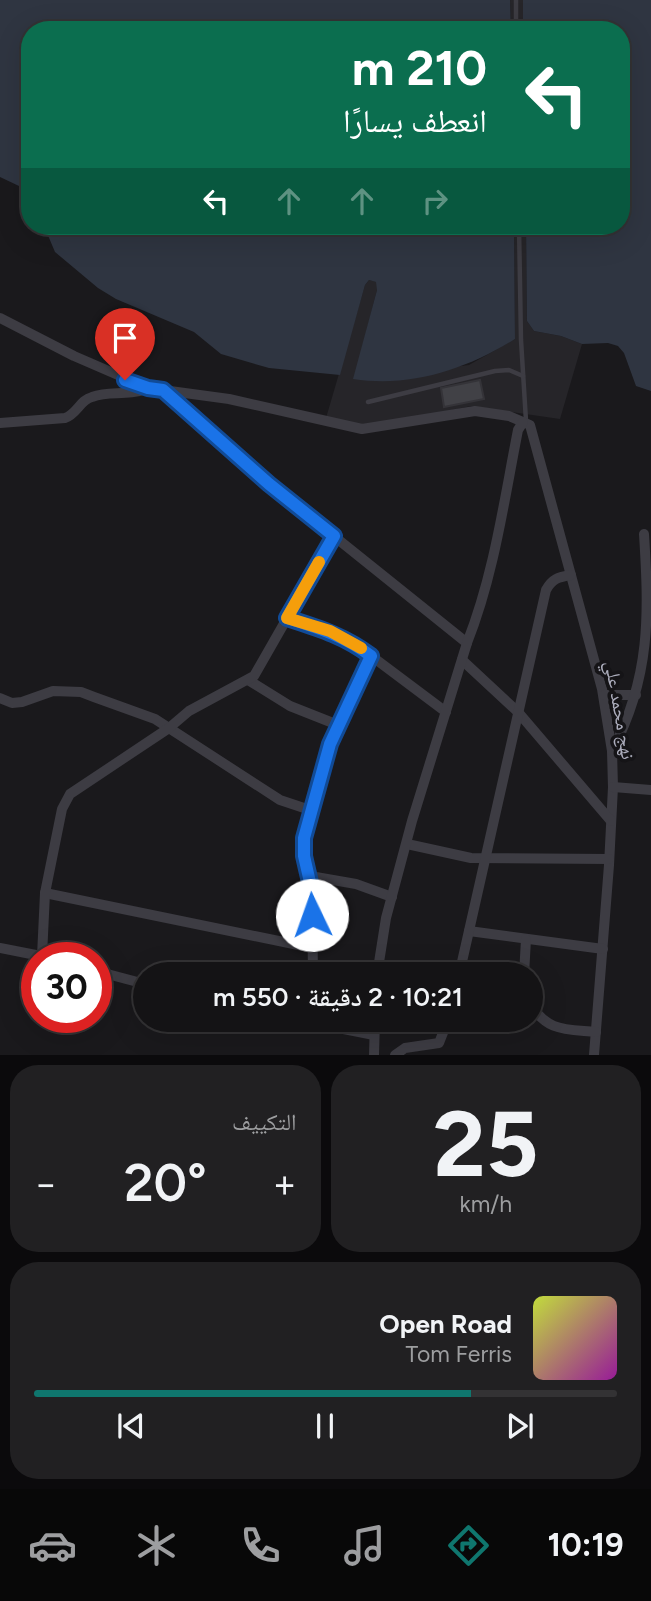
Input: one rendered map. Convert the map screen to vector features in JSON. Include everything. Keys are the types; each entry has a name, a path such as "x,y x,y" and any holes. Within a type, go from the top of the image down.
{"street":[{"path":"0,318 84,361 148,388 229,399 367,429 435,415 475,411 509,416 524,422 518,430 489,572 392,897 380,962"},
{"path":"0,423 65,418 72,416 92,396 131,394 148,388"},
{"path":"163,390 269,484 467,643"},
{"name":"نهج محمد علي","path":"524,422 532,430 604,695 612,751 609,859 594,1055"},
{"path":"612,751 629,718 646,642 648,611 644,534"},
{"path":"44,942 46,893 66,800 169,728 188,711 248,680 260,667 334,536"},
{"path":"462,962 546,590 557,577 571,575"},
{"path":"287,618 330,631 354,643 446,712"},
{"path":"313,962 310,877 304,856 304,838 310,810 338,725 371,656"},
{"path":"462,660 518,712 611,821"},
{"path":"248,680 290,706 338,725"},
{"path":"0,698 12,703 53,691 81,692 155,719 280,800 310,810"},
{"path":"604,695 636,695"},
{"path":"613,787 651,790"},
{"path":"407,844 457,856 487,859 609,859"},
{"path":"310,877 356,884 392,897"},
{"path":"46,893 313,948"},
{"path":"469,931 603,949"},
{"path":"525,962 526,939"},
{"path":"0,948 21,952"},
{"path":"112,975 133,981"},
{"path":"543,1021 553,1027 596,1032"},
{"path":"360,1032 374,1035"},
{"path":"373,1055 374,1032"},
{"path":"435,1055 443,1032"},
{"path":"395,1055 405,1048 439,1043"}],"lane":[{"path":"516,0 516,21"},
{"path":"519,235 524,422"},
{"path":"368,402 495,371 509,370 523,376"}],"shaded area":[{"path":"510,0 523,0 523,21 511,21"},
{"path":"514,235 526,235 527,321 534,331 561,336 582,344 560,419 471,406 368,428 326,418 365,285 369,280 377,282 377,290 354,379 469,365 515,339"}],"water":[{"path":"0,0 510,0 511,21 21,21 21,190 19,186 0,177"},
{"path":"523,0 651,0 651,391 636,386 624,353 618,346 608,343 582,344 561,336 534,331 527,321 526,235 630,235 630,21 523,21"},
{"path":"48,235 514,235 515,339 478,359 438,374 396,381 353,379 377,290 376,282 369,280 365,285 340,375 269,368 221,354 194,332 116,299 98,288 55,252"}],"building":[{"path":"480,380 484,399 444,407 441,388"}],"slow traffic":[{"path":"319,562 287,618 330,631 361,648"}],"route":[{"path":"125,380 163,390 269,484 334,536 287,618 330,631 354,643 371,656 330,744 310,810 304,838 304,856 312,891 312,915"}]}
